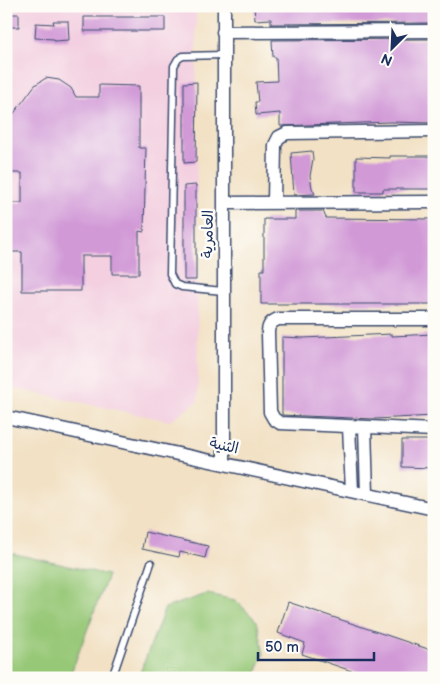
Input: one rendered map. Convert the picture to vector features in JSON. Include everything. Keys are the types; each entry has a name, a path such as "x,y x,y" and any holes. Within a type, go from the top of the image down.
{"street":[{"name":"العامرية","path":"224,6 224,463"},
{"path":"223,32 434,31"},
{"path":"274,202 275,145 279,137 287,133 434,131"},
{"path":"224,203 434,202"},
{"path":"434,319 278,319 268,326 270,412 274,419 280,423 434,430"},
{"name":"الثنية","path":"6,417 434,509"},
{"path":"349,427 352,491"},
{"path":"365,427 367,494"}],"lane":[{"path":"223,55 183,56 178,59 174,66 170,274 175,284 182,287 223,291"},
{"path":"112,678 151,562"}],"shaded area":[{"path":"6,6 196,6 198,401 170,421 6,387"}],"green space":[{"path":"6,552 108,575 69,678 6,678"},
{"path":"207,594 235,600 257,621 264,654 254,678 138,678 165,608"}],"building":[{"path":"254,6 429,6 430,23 271,24 271,19 255,20"},
{"path":"6,14 19,14 19,27 6,27"},
{"path":"84,17 165,17 165,31 84,31"},
{"path":"53,21 68,21 69,40 54,41 54,39 35,38 36,23 54,24"},
{"path":"431,39 434,42 434,123 390,122 280,126 280,113 256,115 255,102 258,102 256,82 277,81 276,57 273,57 272,40"},
{"path":"46,78 59,80 71,88 76,97 99,97 99,85 139,86 139,148 146,148 144,232 139,231 139,274 112,274 112,256 81,256 81,291 22,291 22,252 6,252 6,203 22,203 22,173 6,173 6,124 35,85"},
{"path":"197,82 196,162 184,163 184,83"},
{"path":"312,151 313,159 310,176 315,194 294,195 291,153"},
{"path":"390,156 434,156 434,189 383,189 383,192 356,192 356,157 390,158"},
{"path":"196,185 196,280 184,280 184,186"},
{"path":"295,211 323,211 326,218 433,219 434,304 261,304 261,270 264,270 264,219 295,219"},
{"path":"392,334 392,336 434,334 434,416 375,419 282,415 282,337 303,338"},
{"path":"402,440 434,440 434,468 402,467"},
{"path":"145,532 208,546 205,558 180,552 179,557 142,549"},
{"path":"288,602 434,651 434,678 372,678 302,654 305,643 278,633"}]}
